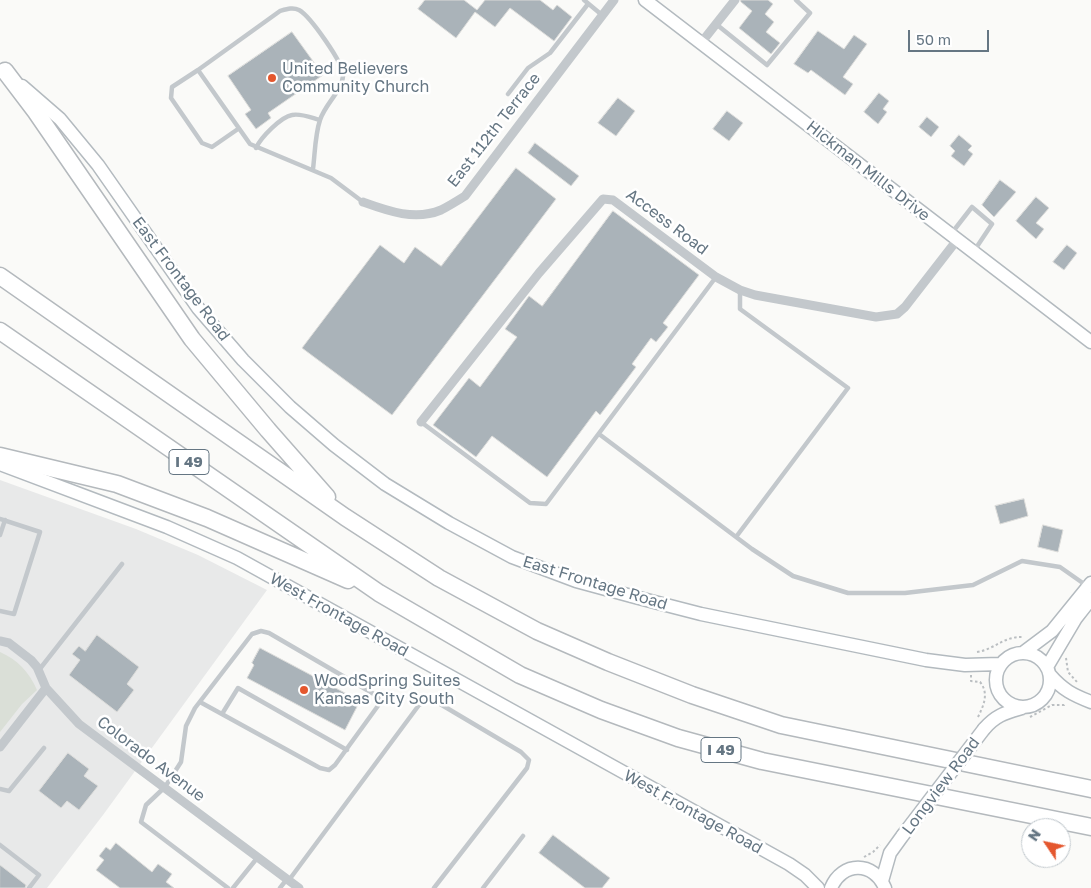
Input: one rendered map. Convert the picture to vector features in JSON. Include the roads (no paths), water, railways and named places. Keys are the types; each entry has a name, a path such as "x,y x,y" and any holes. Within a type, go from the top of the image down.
{"highway":[{"path":"3,69 36,112 192,339 268,430 345,517"},
{"name":"I 49","path":"0,276 345,517 439,578 537,632 692,695 781,725 1091,789"},
{"name":"I 49","path":"0,331 379,593 520,675 601,710 678,738 762,761 1091,826"},
{"path":"0,456 117,484 207,518 379,593"}],"street":[{"name":"East 112th Terrace","path":"363,202 388,212 417,215 440,210 465,196 614,0"},
{"name":"Hickman Mills Drive","path":"645,0 1091,341"},
{"path":"701,43 735,0"},
{"name":"East Frontage Road","path":"3,69 60,119 92,157 198,308 243,360 290,407 334,445 385,484 449,523 512,557 576,580 700,614 916,658 970,665 1000,664"},
{"name":"Access Road","path":"421,422 539,273 603,199 613,200 716,277 740,290 755,295 876,317 897,314 905,307 953,237"},
{"name":"West Frontage Road","path":"0,464 167,527 236,558 789,864 805,875 818,888"},
{"path":"1090,590 1060,644 1048,671 1050,684 1041,700 1027,712 1008,703 1001,697 995,681 996,672 1000,664 1015,653 1024,652 1033,654 1041,659 1048,671 1060,688 1091,702"},
{"path":"1024,652 1052,631 1090,590"},
{"name":"Colorado Avenue","path":"0,641 9,643 31,660 46,688 79,724 299,888"},
{"path":"0,747 46,688"},
{"path":"993,719 997,690"},
{"name":"Longview Road","path":"867,869 890,853 993,719 1005,712 1027,712"},
{"name":"Longview Road","path":"884,884 890,853"},
{"path":"831,888 840,874 848,869 858,867 876,874 884,884"}],"lane":[{"path":"584,0 602,15"},
{"path":"716,24 767,65 810,13 796,0"},
{"path":"508,94 528,68 550,53 588,4"},
{"path":"238,129 212,147 202,143 171,98 172,87 280,11 289,8 298,10 308,19 340,63 344,73 340,87 330,100 320,120 313,169"},
{"path":"198,70 246,140 256,148 313,169 331,178 363,202"},
{"path":"256,148 260,140 285,118 298,114 320,120"},
{"path":"953,237 972,207 992,224 973,252"},
{"path":"421,422 530,503 546,504 716,277"},
{"path":"736,537 848,388 740,309 740,290"},
{"path":"599,434 736,537 793,576 848,593 905,593 973,585 1022,561 1060,567 1090,590"},
{"path":"0,535 2,520 40,532 14,614 0,611"},
{"path":"38,671 122,564"},
{"path":"200,702 320,768 329,770 335,765 380,703 379,697 269,633 261,631 252,634 195,708 186,726 181,762 165,787 146,805 141,822 228,888"},
{"path":"222,714 238,688 346,750"},
{"path":"280,888 288,880 419,705 426,701 435,701 522,752 529,760 527,768 434,888"},
{"path":"0,789 2,791 9,790 44,748"},
{"path":"483,888 523,836"},
{"path":"0,845 39,875 29,888"},
{"path":"233,888 258,857"}],"place":[{"name":"United Believers Community Church","path":"272,78"},
{"name":"WoodSpring Suites Kansas City South","path":"304,690"}]}
